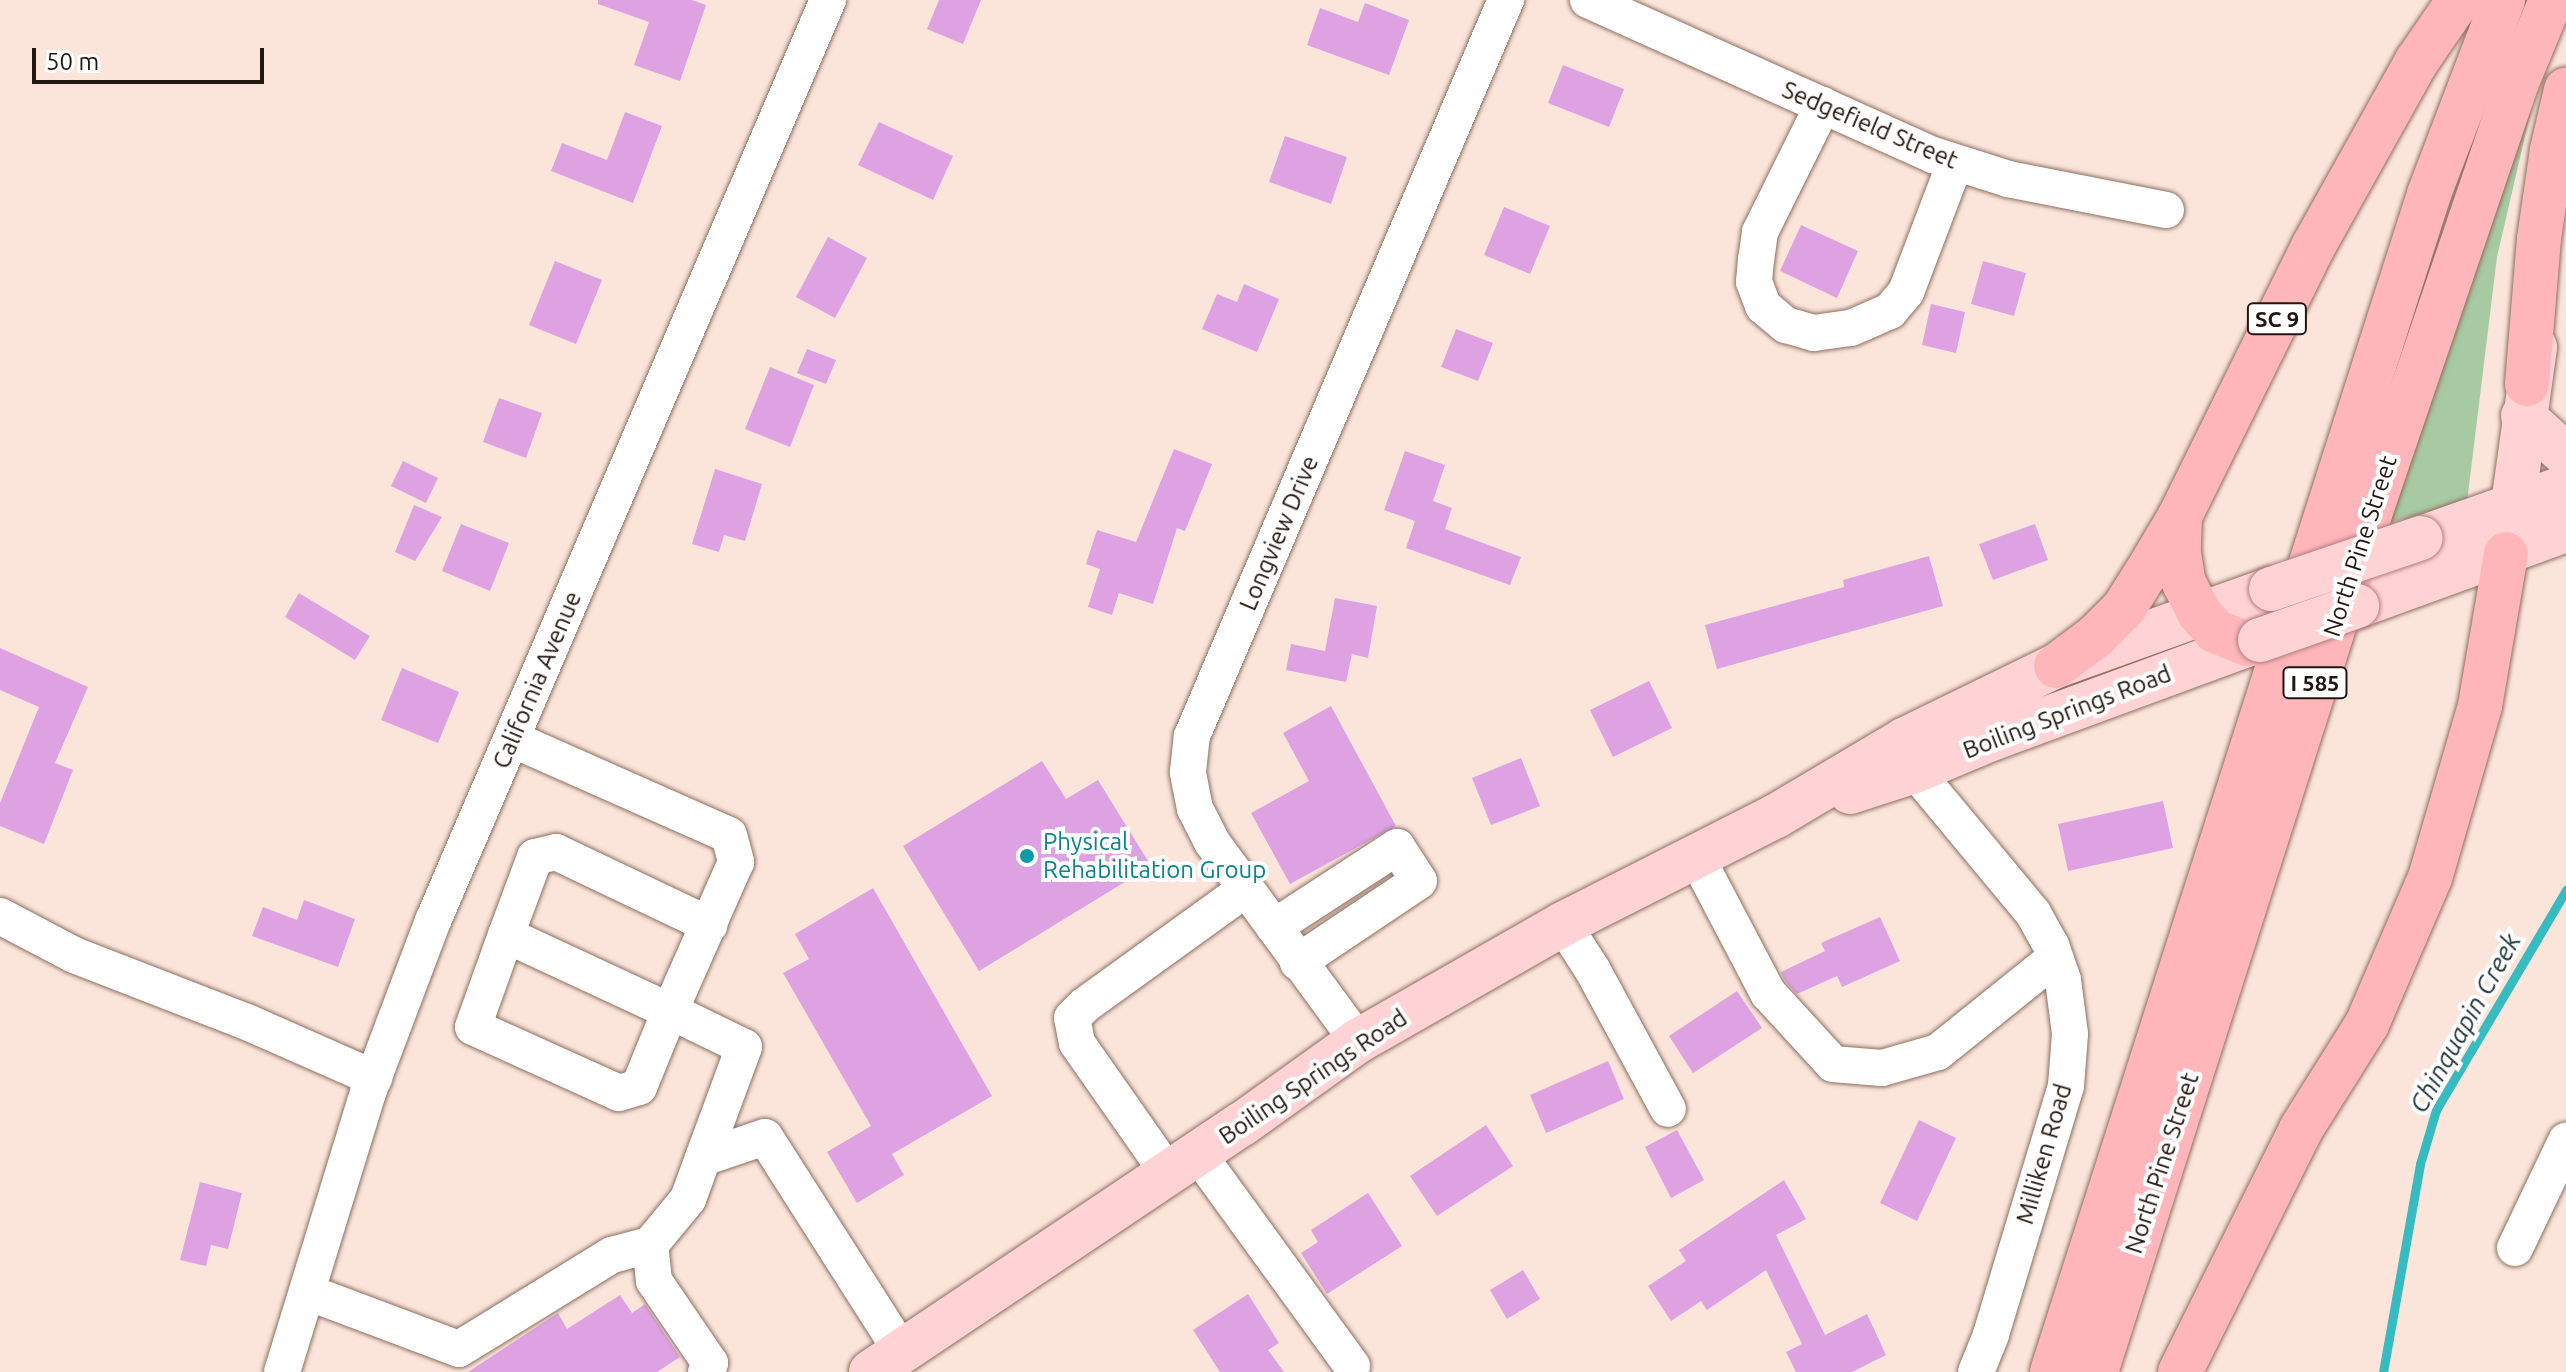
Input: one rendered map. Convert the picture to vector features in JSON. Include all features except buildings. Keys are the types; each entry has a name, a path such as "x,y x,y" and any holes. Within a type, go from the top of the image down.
{"highway":[{"name":"SC 9","path":"2056,666 2096,636 2124,608 2180,516 2314,245 2417,61 2459,0"},
{"name":"North Pine Street","path":"2052,1372 2429,194 2503,0"},
{"name":"North Pine Street","path":"2096,1372 2365,529 2514,90 2551,0"},
{"path":"2525,400 2539,239 2552,150 2566,90"},
{"path":"2180,516 2179,553 2184,583 2199,613 2215,631 2254,642"},
{"path":"2180,1372 2301,1129 2367,1024 2430,878 2480,706 2506,554"}],"main road":[{"path":"2566,193 2525,400 2506,554 2566,530"},
{"path":"2525,400 2566,455"},
{"name":"Boiling Springs Road","path":"886,1362 1183,1163 1358,1041 1563,924 1776,816 1909,756 2056,666 2199,613 2566,487"},
{"name":"Boiling Springs Road","path":"1909,756 2009,732 2506,554"}],"street":[{"name":"California Avenue","path":"282,1372 374,1078 433,921 828,0"},
{"name":"Longview Drive","path":"1358,1041 1212,842 1195,809 1188,772 1192,736 1506,0"},
{"name":"Sedgefield Street","path":"1588,0 1955,163 2008,179 2166,210"},
{"path":"1823,105 1760,232 1754,282 1763,306 1786,325 1814,333 1839,329 1890,311 1906,292 1955,163"},
{"path":"512,739 729,835 736,862 710,925 670,1011 639,1087 619,1093 473,1027 535,857 556,852 710,925"},
{"name":"Milliken Road","path":"1909,756 2033,913 2063,980 2070,1034 2066,1086 1991,1335 1976,1372"},
{"path":"1274,927 1397,847 1419,881 1298,962"},
{"path":"1696,856 1768,993 1833,1064 1882,1068 1938,1052 2055,958"},
{"path":"1246,889 1085,1005 1072,1018 1077,1043 1183,1163 1352,1366"},
{"path":"0,916 74,955 247,1022 374,1078"},
{"path":"1563,924 1592,969 1668,1109"},
{"path":"307,1292 459,1349 612,1255 650,1245 688,1199 744,1047 506,935"},
{"path":"703,1158 765,1137 886,1362"},
{"path":"2515,1248 2566,1141"},
{"path":"650,1245 654,1281 710,1363 706,1372"}],"green space":[{"path":"2552,20 2497,257 2467,502 2368,539"}],"waterway":[{"name":"Chinquapin Creek","path":"2383,1372 2420,1164 2436,1110 2566,890"}],"place":[{"name":"Physical Rehabilitation Group","path":"1027,856"}]}
